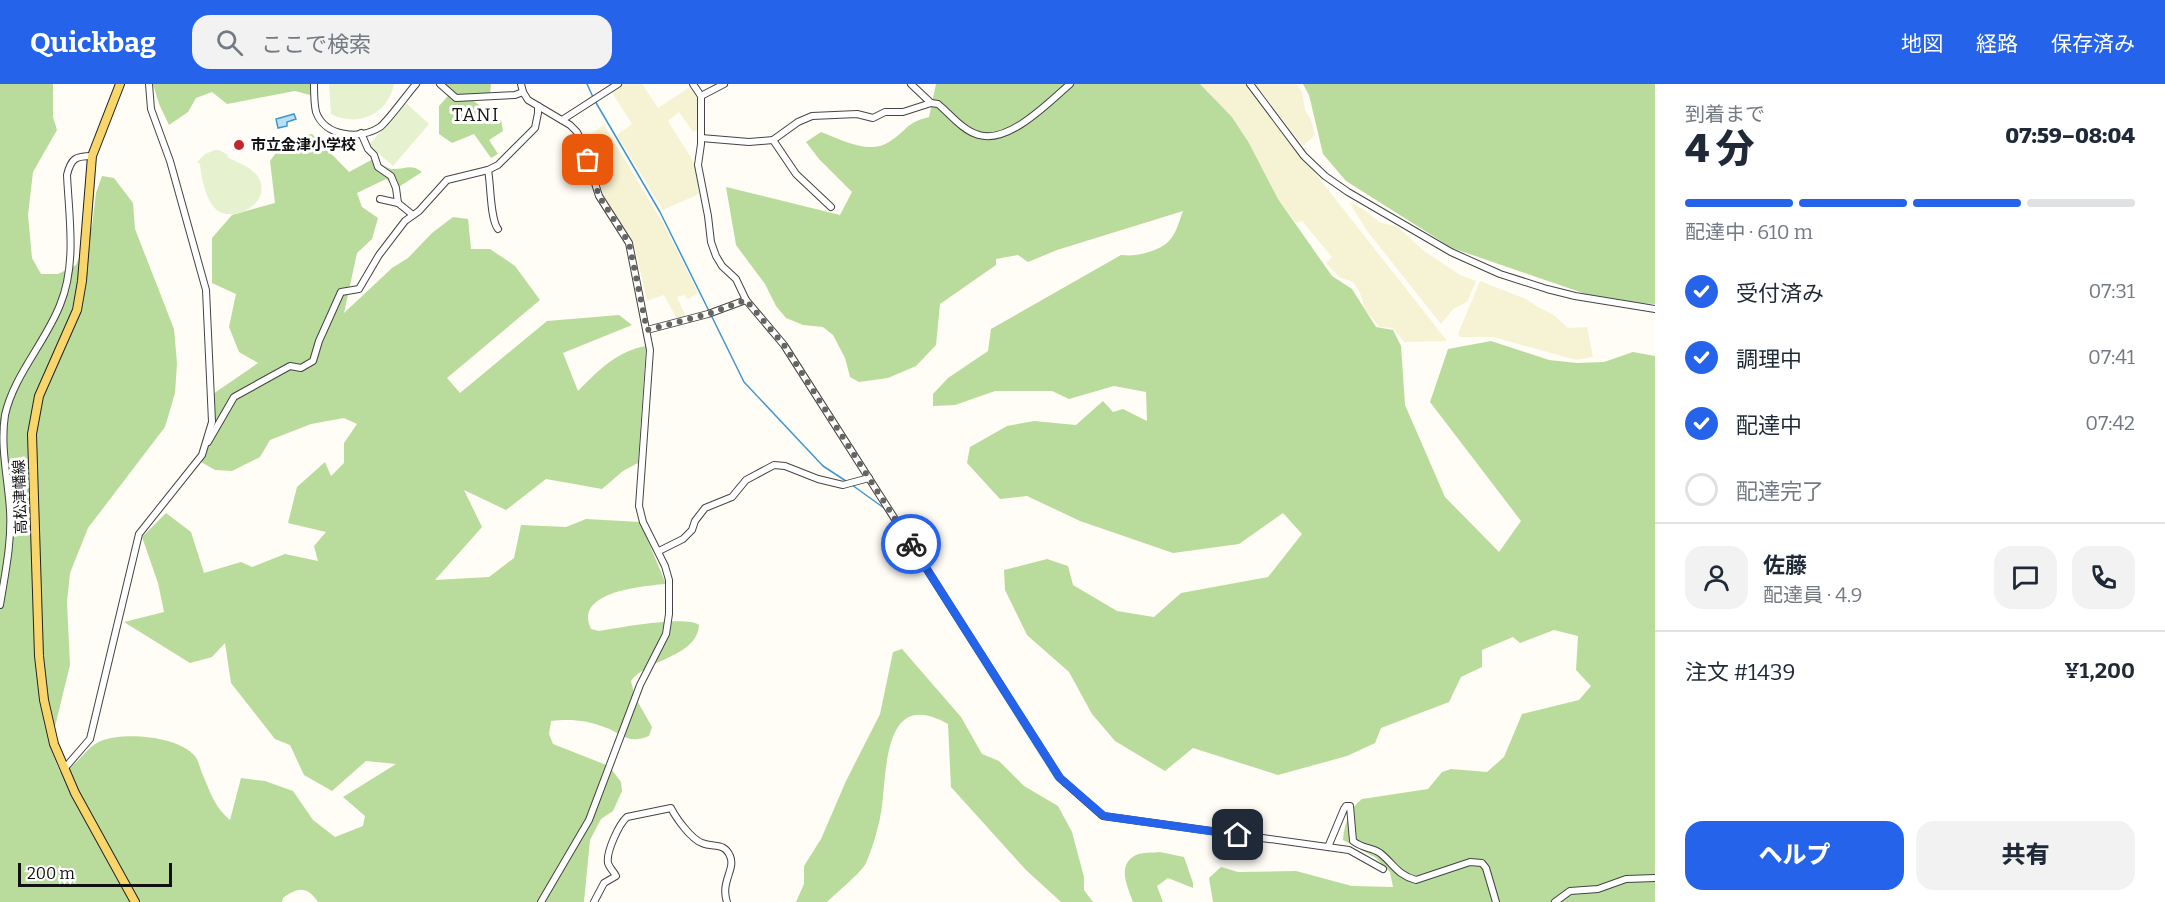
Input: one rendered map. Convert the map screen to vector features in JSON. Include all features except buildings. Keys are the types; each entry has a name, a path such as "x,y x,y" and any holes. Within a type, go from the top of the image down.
{"main road":[{"name":"高松津幡線","path":"120,84 92,156 82,281 77,310 39,396 32,434 39,656 44,700 54,744 75,794 135,902"}],"street":[{"path":"149,84 151,109 170,161 206,291 212,422 205,448"},
{"path":"314,84 316,111 324,124 342,134 361,133 380,127 416,84"},
{"path":"440,84 456,98 515,95 523,92"},
{"path":"521,84 528,99 562,120 580,137 599,196 629,243 650,350 639,506 642,522 665,566 669,580 669,614 666,633 640,685 589,820 541,902"},
{"path":"562,120 618,84"},
{"path":"693,84 701,96 701,138 698,165 711,242 716,256 736,279 746,300 784,345 1060,778 1104,816 1349,850 1383,869"},
{"path":"701,96 724,84"},
{"path":"911,84 932,103"},
{"path":"701,138 749,142 773,141 798,122 812,116 857,114 873,118 885,112 903,112 932,103 938,104 969,131 980,136 995,136 1005,133 1035,114 1070,84"},
{"path":"1250,84 1304,156 1325,176 1348,192 1451,252 1500,274 1556,291 1655,309"},
{"path":"64,769 90,739 139,534 202,455 234,397 290,366 301,368 313,362 319,341 341,292 359,289 379,255 405,221 436,194 447,180 488,170 507,157 535,128 538,106"},
{"path":"361,133 368,149 375,155 378,167 391,176 396,188 398,203"},
{"path":"773,141 796,174 831,207"},
{"path":"0,605 10,542 10,510 2,433 6,413 17,383 52,324 61,304 70,252 67,174 69,165 73,158 92,156"},
{"path":"488,170 492,193 492,219 498,230"},
{"path":"380,200 385,199 394,204 398,203 413,215"},
{"path":"647,330 710,313 746,300"},
{"path":"658,551 683,539 692,530 695,521 705,508 732,497 746,480 774,465 785,466 843,486 869,478"},
{"path":"1328,847 1344,809 1350,806 1353,840 1363,848 1378,852 1396,871 1416,880 1470,862 1482,863 1486,868 1496,902"},
{"path":"594,902 604,883 616,876 608,861 612,844 622,822 627,817 671,808 685,829 702,843 721,846 729,853 732,861 724,893 727,902"},
{"path":"1555,902 1570,891 1598,889 1626,879 1655,878"}],"shaded area":[{"path":"621,84 642,84 658,108 690,87 699,101 697,130 693,132 679,112 668,121 696,166 699,194 663,210 617,135 632,124 611,91"},
{"path":"1200,84 1245,84 1447,341 1404,342 1393,328 1380,327 1365,310 1360,293 1353,282 1339,277 1326,263 1332,257 1302,221 1296,223 1278,199 1249,143 1232,117"},
{"path":"1255,84 1296,84 1302,91 1305,110 1311,120 1315,135 1303,146"},
{"path":"604,125 664,225 698,293 688,299 684,295 677,297 686,317 677,319 664,295 647,301 634,243 605,199 585,138"},
{"path":"1349,202 1363,209 1379,222 1398,227 1424,251 1460,275 1476,281 1467,302 1453,309 1441,324 1368,232"},
{"path":"1480,281 1526,299 1554,315 1568,328 1587,327 1593,357 1576,360 1493,337 1460,337 1458,334"}],"green space":[{"path":"0,84 53,84 53,117 57,130 33,172 28,215 32,258 41,274 58,274 76,265 92,226 96,193 102,176 114,178 133,203 135,229 174,329 177,363 175,393 165,427 88,528 70,573 67,602 70,665 50,747 60,772 72,766 91,747 103,740 138,736 164,740 187,749 195,756 213,798 230,820 241,778 265,781 293,791 313,820 335,837 363,826 365,816 343,797 396,764 366,761 332,791 304,775 290,745 275,739 231,683 225,643 212,657 190,663 124,622 164,612 158,583 142,537 166,513 191,532 204,573 241,562 252,567 285,554 318,561 314,546 326,532 288,523 297,487 325,462 331,476 344,463 344,443 357,424 344,418 311,424 270,440 260,457 232,471 215,470 201,462 215,417 213,394 258,363 239,352 229,327 236,294 212,283 212,238 232,215 275,203 270,161 285,140 312,134 349,172 373,159 390,168 411,167 422,172 397,188 386,179 357,193 362,207 378,218 372,239 357,253 344,313 392,268 408,258 432,233 453,217 468,219 471,249 490,249 515,266 540,300 447,378 460,393 547,321 619,315 632,325 563,353 578,391 617,357 646,346 638,463 623,471 602,489 546,479 506,510 464,490 482,527 435,580 489,577 514,558 521,525 566,527 586,519 640,522 666,584 627,589 600,599 592,607 588,617 591,629 599,631 681,621 699,625 696,636 690,644 681,651 648,667 631,681 635,697 652,727 649,736 630,739 591,723 572,720 551,721 549,734 553,744 609,766 621,782 622,791 613,811 601,819 590,840 584,902 318,902 310,893 298,890 288,894 282,902 0,902"},
{"path":"153,84 310,84 310,95 295,91 227,104 212,92 196,98 188,112 169,125"},
{"path":"329,84 394,84 391,94 379,110 361,119 351,119 331,114"},
{"path":"445,84 491,84 490,94 473,94 472,100 501,120 503,131 489,140 498,154 491,158 474,134 452,143 439,134 439,106 448,96"},
{"path":"936,84 1200,84 1232,117 1249,143 1278,199 1332,276 1352,289 1376,327 1393,330 1401,346 1405,405 1445,497 1499,552 1521,521 1430,402 1448,349 1491,341 1549,360 1577,363 1604,362 1633,352 1655,356 1655,902 1213,902 1209,878 1221,867 1238,872 1296,871 1352,886 1393,887 1390,872 1376,858 1343,840 1346,823 1354,807 1362,799 1428,789 1442,772 1451,769 1487,772 1504,757 1522,714 1579,700 1591,686 1576,670 1578,636 1554,630 1520,643 1513,637 1482,650 1482,667 1461,677 1449,702 1381,728 1375,743 1347,756 1278,775 1193,748 1165,771 1115,741 1092,714 1069,672 1027,635 1005,590 1004,570 1047,559 1068,566 1073,585 1117,611 1154,617 1181,593 1268,577 1302,534 1283,513 1239,544 1173,553 1080,521 1027,496 1000,499 967,463 970,447 1007,426 1034,421 1076,425 1103,401 1113,412 1123,409 1147,421 1146,392 1114,386 1069,399 1052,391 995,391 955,405 933,406 933,394 948,378 988,351 991,329 1121,255 1142,254 1164,245 1175,232 1183,211 1057,250 1028,262 1018,255 996,259 996,265 940,304 936,345 916,366 888,378 859,382 850,377 845,358 833,335 823,327 803,325 786,318 776,306 765,284 736,245 726,187 840,215 852,192 819,159 806,142 821,132 855,145 881,146 895,138 911,124 929,117"},
{"path":"1303,84 1655,84 1655,304 1609,302 1452,248 1346,181 1323,154 1309,95"},
{"path":"406,103 429,124 393,166 369,145"},
{"path":"215,150 228,155 227,157 248,168 258,177 261,193 253,206 230,214 222,213 212,205 203,184 200,164 197,162 205,154"},
{"path":"902,649 961,717 982,754 999,761 1024,786 1058,806 1072,832 1084,877 1084,890 1093,902 1061,902 1026,870 951,787 948,724 927,716 912,716 901,723 893,736 888,753 880,820 866,863 827,902 796,902 804,884 804,866 821,839 846,781 880,714 893,652"},
{"path":"1160,852 1184,857 1193,888 1168,878 1157,886 1163,902 1133,902 1126,883 1126,864 1138,854"}],"water":[{"path":"294,114 296,119 287,122 287,126 278,128 276,119"}],"waterway":[{"path":"587,84 593,97"},
{"path":"595,101 660,212 709,311"},
{"path":"711,315 744,382 823,466 846,481"},
{"path":"852,485 884,508 1056,779 1100,818"}],"way so far":[{"path":"588,160 599,196 629,243 647,330 708,314 746,300 784,345 911,544"}],"place":[{"name":"市立金津小学校","path":"239,145"}],"district":[{"name":"TANI","path":"476,115"}],"route":[{"path":"911,544 1060,778 1104,816 1238,835"}]}
